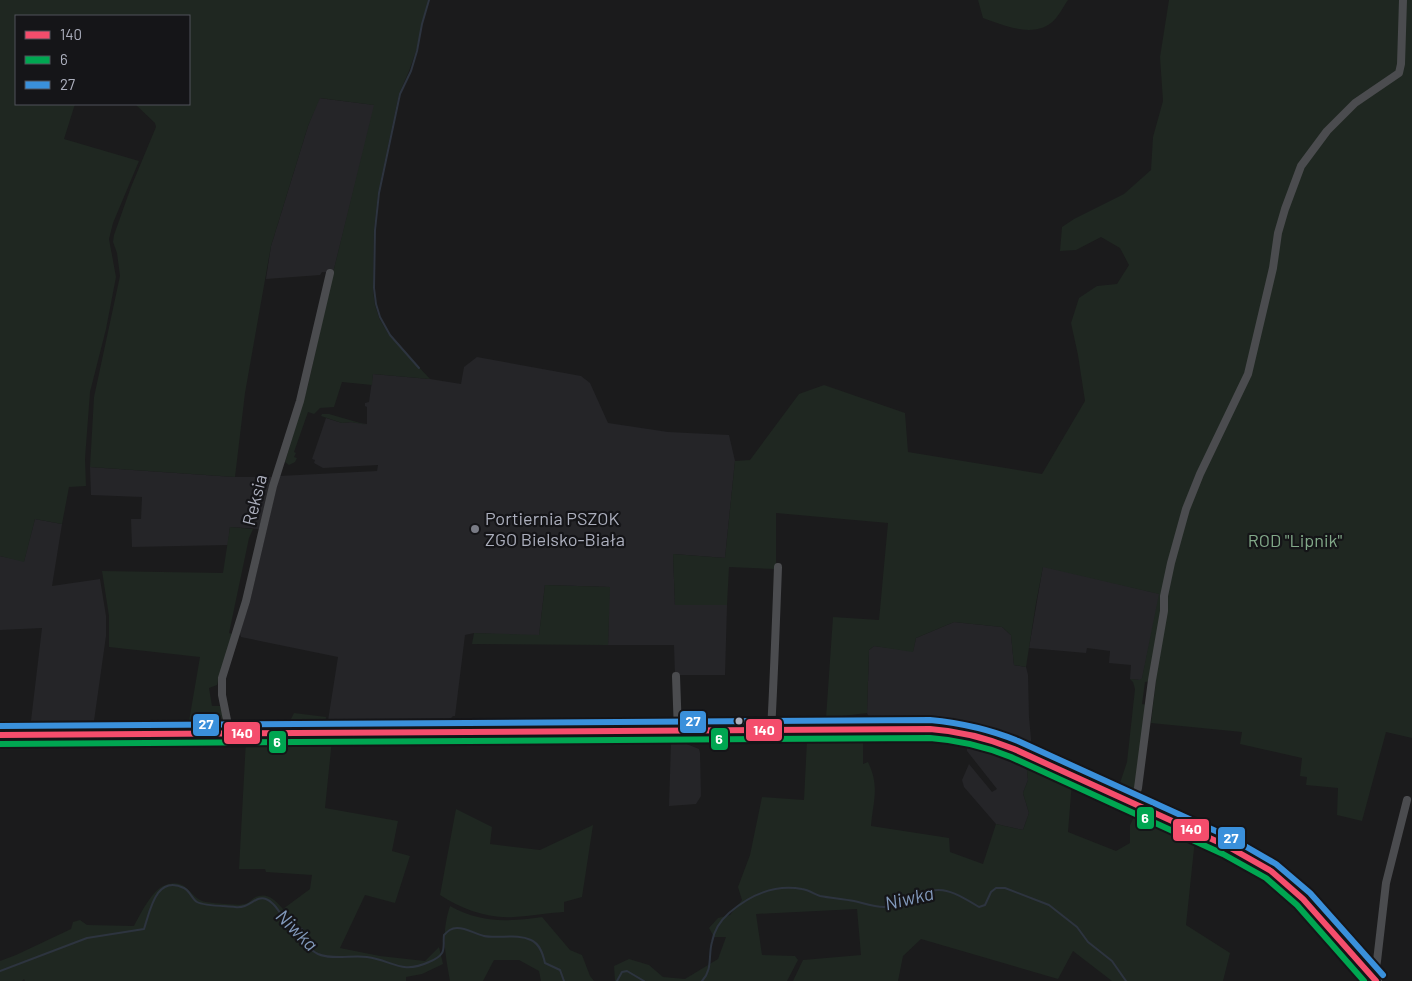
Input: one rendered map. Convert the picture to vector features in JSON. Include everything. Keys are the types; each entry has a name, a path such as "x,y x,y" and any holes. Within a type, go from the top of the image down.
{"main road":[{"path":"0,735 930,729 960,732 1002,744 1227,846 1271,871 1303,899 1374,979"}],"street":[{"path":"1133,804 1138,788 1152,680 1164,611 1164,596 1171,562 1194,487 1224,420 1248,374 1269,285 1284,209 1301,166 1327,131 1354,104 1399,73 1401,64 1403,0"},
{"name":"Reksia","path":"230,735 222,696 222,678 246,601 273,486 300,401 330,273"},
{"path":"770,731 776,647 778,567"},
{"path":"676,676 678,732"},
{"path":"1374,979 1386,883 1407,800"}],"shaded area":[{"path":"319,98 375,105 333,273 322,272 320,275 266,279 271,246 308,126"},
{"path":"477,357 581,376 590,383 608,423 668,432 729,435 735,461 725,558 673,554 675,605 727,605 725,675 675,675 674,645 608,645 609,587 545,585 539,636 474,633 465,635 455,716 448,721 397,726 327,727 338,657 241,637 240,633 250,601 279,476 377,471 378,465 323,468 314,463 315,460 312,459 326,418 342,423 367,424 367,407 365,403 369,402 373,374 461,384 464,367"},
{"path":"90,467 235,477 272,477 259,529 230,527 228,545 132,547 131,519 141,519 142,497 91,495"},
{"path":"35,519 62,524 52,586 100,579 106,616 106,636 93,728 30,729 42,628 0,630 0,556 24,561"},
{"path":"1043,566 1160,594 1142,679 1130,679 1131,665 1109,663 1110,651 1087,648 1086,653 1029,648"},
{"path":"954,622 1002,627 1011,635 1014,665 1026,667 1028,675 1032,750 986,729 942,721 873,725 867,713 869,650 874,646 913,651 916,638"},
{"path":"951,739 989,746 1022,759 1020,763 1027,770 1028,780 1023,793 1029,813 1023,830 996,824 964,787 962,780 969,764 992,792 997,789 967,751 967,748"},
{"path":"671,743 684,743 699,749 701,796 696,804 669,806"}],"green space":[{"path":"0,0 428,0 416,51 399,94 378,194 374,230 373,290 379,318 389,335 430,379 373,374 372,385 342,382 334,407 320,408 314,414 308,412 294,452 296,453 294,457 297,458 295,462 289,465 285,462 308,385 374,105 320,98 308,126 271,246 245,393 235,477 90,467 94,397 120,276 117,253 113,242 114,235 131,187 156,127 155,123 136,105 190,105 190,15 15,15 15,105 75,105 64,139 139,161 113,223 109,239 116,277 106,329 90,392 85,459 86,486 69,487 62,524 35,519 24,562 0,556"},
{"path":"978,0 1068,0 1054,21 1035,30 1026,30 1008,27 983,18"},
{"name":"ROD \"Lipnik\"","path":"1169,0 1412,0 1412,738 1386,732 1362,821 1337,815 1338,788 1306,785 1307,777 1300,776 1302,758 1240,744 1242,732 1151,723 1156,680 1145,682 1142,704 1147,705 1136,784 1130,795 1118,789 1127,762 1135,689 1130,679 1140,680 1142,678 1159,594 1043,567 1026,667 1014,665 1011,635 1002,627 954,622 916,638 913,652 874,646 869,650 867,713 826,718 833,617 879,620 888,523 776,513 776,569 729,567 727,605 675,605 673,554 725,558 735,461 750,460 799,394 824,385 905,413 908,452 1042,474 1085,401 1071,323 1079,298 1097,286 1117,284 1129,265 1120,248 1101,237 1076,250 1060,251 1062,227 1124,194 1151,170 1153,137 1163,101 1160,57"},
{"path":"322,414 329,414 367,425 351,422 342,423 321,416"},
{"path":"230,527 253,529 249,538 229,633 232,634 217,685 209,688 212,706 220,706 223,718 221,719 222,725 218,728 188,727 200,657 109,647 109,616 102,571 223,573"},
{"path":"545,585 610,587 608,645 472,644 474,633 539,635"},
{"path":"294,713 326,717 325,727 242,728 235,723 289,723"},
{"path":"853,737 863,737 863,764 868,762 874,779 875,794 871,826 949,838 950,852 983,864 996,824 1023,830 1029,813 1023,793 1028,780 1027,770 1033,765 1072,782 1068,832 1116,851 1130,843 1130,825 1136,813 1195,839 1186,925 1230,953 1223,981 1112,981 1073,951 1058,979 921,939 903,956 898,981 793,981 803,960 861,955 857,909 756,914 762,955 795,956 798,960 787,981 615,981 614,966 629,959 649,965 663,977 685,979 718,959 726,937 714,937 709,928 718,918 730,915 742,900 738,887 750,855 762,797 804,800 807,740 834,742"},
{"path":"246,740 332,740 325,808 398,821 392,851 410,856 395,903 365,895 340,948 380,956 425,961 439,947 443,964 422,974 406,977 406,981 25,981 24,979 22,981 0,981 0,961 71,929 73,922 80,920 87,925 134,926 154,893 171,883 183,885 200,900 206,902 241,905 263,895 270,897 283,909 310,889 312,875 266,872 265,869 239,869"},
{"path":"456,809 492,827 490,844 540,850 593,825 582,897 564,902 564,912 504,917 476,912 457,905 440,895"},
{"path":"450,906 473,916 494,920 542,917 570,950 582,955 590,976 594,981 541,981 539,971 519,960 494,960 483,981 450,981 445,952 445,935"}],"waterway":[{"path":"419,368 390,335 380,317 374,288 375,230 379,193 400,94 411,71 429,0"},
{"name":"Niwka","path":"0,971 87,938 144,929 156,896 167,886 174,885 188,891 195,901 215,906 240,907 262,898 266,899 275,905 286,921 305,932 311,949 324,956 367,957 397,966 419,966 433,960 442,953 444,935 448,931 461,928 484,936 514,936 531,940 539,947 545,963 560,970 564,981"},
{"name":"Niwka","path":"702,981 708,972 714,934 726,916 754,896 782,888 805,890 820,896 884,907 916,894 935,890 951,892 979,907 985,905 991,892 996,888 1005,888 1049,905 1077,927 1088,942 1112,961 1126,981"},
{"name":"Niwka","path":"617,981 622,972 627,971 644,981"}],"transit line":[{"name":"27","path":"0,726 930,720 964,725 1018,741 1231,838 1276,864 1310,893 1383,975"},
{"name":"140","path":"0,735 930,729 962,733 1014,749 1227,846 1271,871 1303,899 1376,981"},
{"name":"6","path":"0,744 930,738 951,740 1011,757 1223,854 1266,878 1297,905 1364,981"}],"place":[{"name":"Portiernia PSZOK ZGO Bielsko-Biała","path":"475,529"}]}
